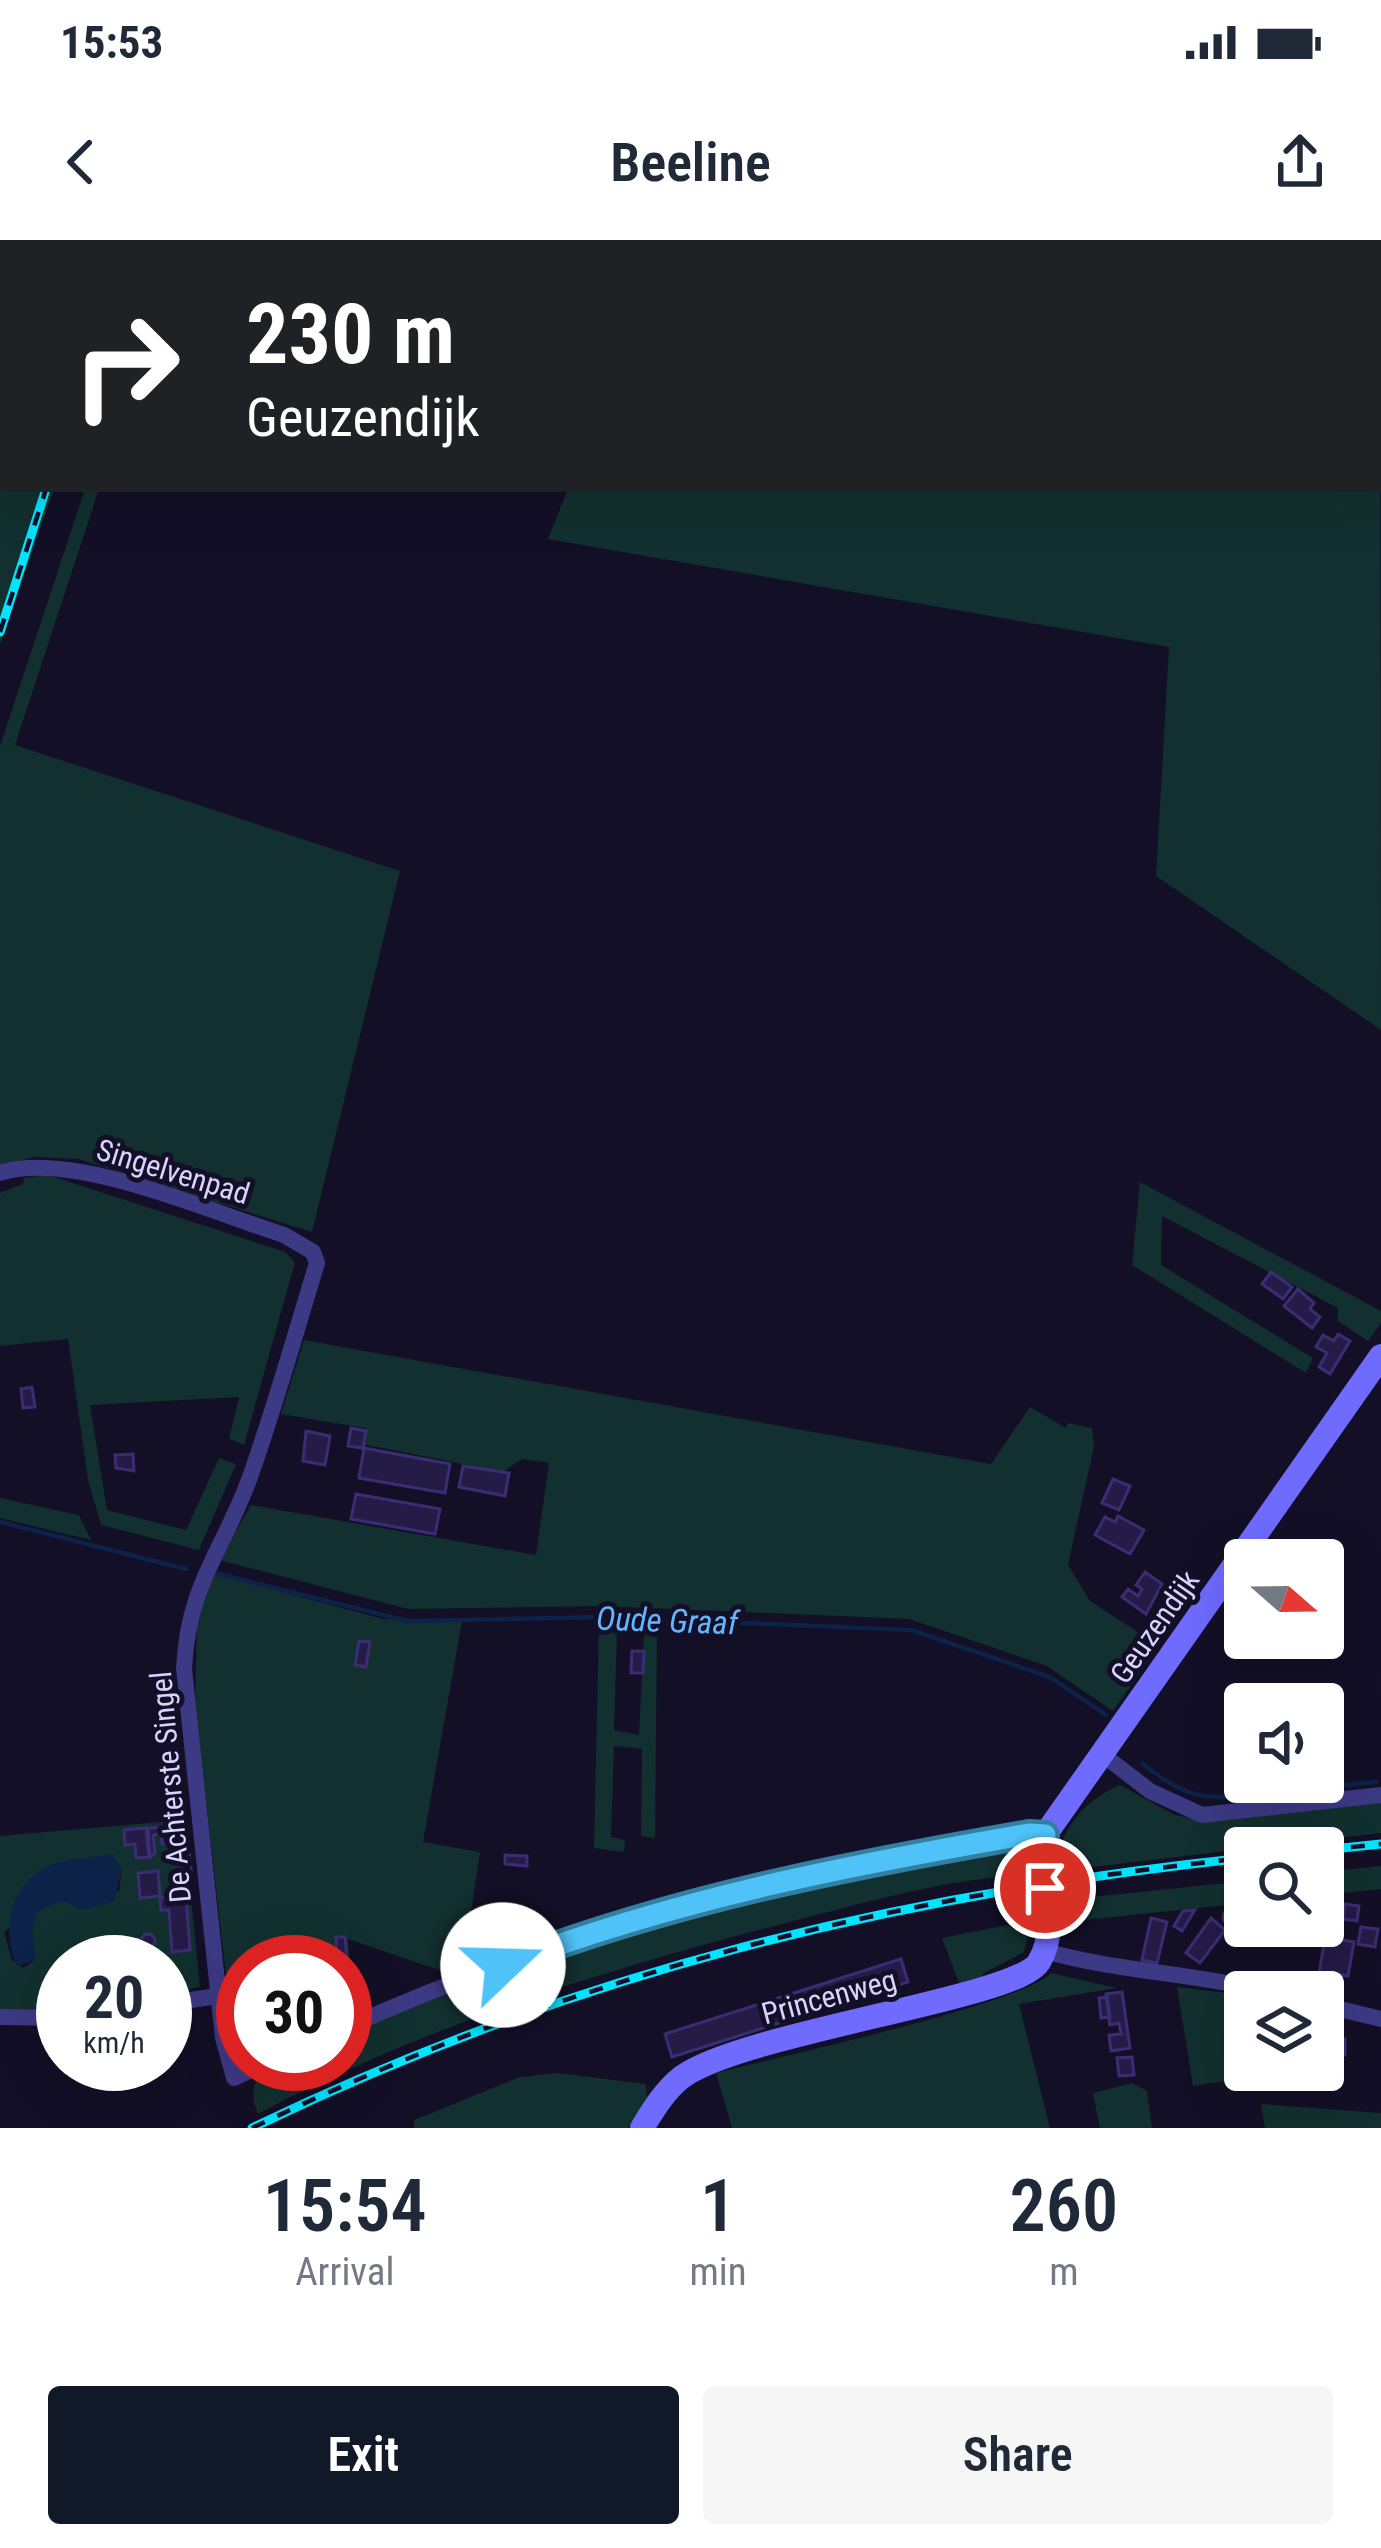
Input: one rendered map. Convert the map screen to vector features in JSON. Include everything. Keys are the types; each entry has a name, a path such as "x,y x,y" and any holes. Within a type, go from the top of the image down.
{"main road":[{"name":"Geuzendijk","path":"1045,1835 1381,1356"},
{"path":"1045,1835 1040,1854 1050,1923 1045,1951"},
{"name":"Princenweg","path":"642,2128 684,2075 864,2015 1022,1979 1045,1951"}],"street":[{"name":"Singelvenpad","path":"0,1173 18,1167 64,1166 284,1235 313,1252 317,1263"},
{"name":"De Achterste Singel","path":"216,1984 186,1637 204,1569 250,1479 317,1263"},
{"path":"1102,1754 1150,1791 1202,1814 1381,1795"},
{"path":"372,2017 580,1935 661,1910 811,1872 1045,1835"},
{"path":"1045,1951 1105,1968 1224,1982"},
{"path":"1344,2010 1381,2019"},
{"path":"0,2017 36,2018"}],"green space":[{"path":"0,492 53,492 0,645"},
{"path":"84,492 98,492 15,745 400,871 312,1232 78,1159 34,1157 0,1166 0,746"},
{"path":"567,492 1380,492 1381,1030 1156,876 1169,647 548,539"},
{"path":"48,1175 285,1252 295,1262 244,1445 229,1439 239,1397 90,1405 107,1510 186,1530 219,1458 236,1464 199,1550 101,1525 88,1480 68,1339 0,1346 0,1193 23,1184 24,1178"},
{"path":"1140,1182 1381,1311 1381,1323 1368,1341 1338,1321 1338,1308 1162,1216 1161,1265 1313,1358 1306,1373 1132,1265"},
{"path":"304,1340 991,1464 1030,1407 1066,1428 1068,1423 1092,1428 1094,1446 1068,1565 1090,1601 1159,1646 1113,1711 1047,1666 909,1619 599,1606 408,1609 219,1560 251,1505 536,1555 549,1463 522,1459 503,1472 362,1444 365,1428 281,1414"},
{"path":"0,1498 79,1515 91,1540 0,1518"},
{"path":"212,1573 383,1619 462,1621 423,1842 480,1852 462,1970 451,1974 372,1947 372,1935 221,1935 195,1706 197,1621"},
{"path":"599,1620 657,1622 655,1838 641,1836 642,1749 614,1746 611,1837 625,1840 624,1852 594,1848","holes":["617,1630 644,1635 639,1735 614,1730"]},
{"path":"1120,1785 1175,1815 1199,1820 1381,1801 1381,1833 1344,1837 1344,1827 1224,1827 1224,1852 1059,1871 1067,1831 1085,1808"},
{"path":"183,1820 200,1987 192,1989 192,1935 36,1935 36,2011 0,2009 0,1836","holes":["112,1854 122,1869 119,1891 79,1908 63,1900 37,1911 32,1929 35,1960 23,1968 12,1960 4,1932"]},
{"path":"1025,1846 1027,1875 939,1886 725,1939 520,2002 372,2059 372,2022 436,1995 664,1919 789,1886"},
{"path":"1381,1866 1381,1889 1344,1893 1344,1870"},
{"path":"1224,1883 1224,1905 1066,1922 1063,1900"},
{"path":"1032,1920 1024,1952 984,1973 976,1985 961,1988 942,1938"},
{"path":"1051,1973 1117,1988 1019,2004 1050,2128 732,2128 716,2073 994,2000"},
{"path":"1177,1987 1224,1993 1224,2081 1193,2086"},
{"path":"558,2073 646,2084 647,2102 628,2128 414,2128 414,2120 520,2077"},
{"path":"1132,2083 1147,2091 1152,2128 1100,2128 1093,2093"},
{"path":"254,2091 303,2091 258,2114"},
{"path":"1261,2104 1381,2113 1381,2128 1265,2128"}],"water":[{"path":"112,1854 122,1869 114,1901 83,1910 63,1900 38,1911 32,1929 35,1960 17,1966 10,1921 28,1881 54,1864"}],"building":[{"path":"1271,1272 1292,1287 1283,1299 1262,1284"},
{"path":"1298,1289 1314,1303 1310,1309 1320,1317 1312,1328 1284,1306"},
{"path":"1338,1334 1350,1341 1330,1374 1319,1367 1327,1353 1316,1347 1323,1335 1334,1341"},
{"path":"32,1387 35,1407 23,1408 21,1389"},
{"path":"351,1428 366,1431 363,1448 348,1446"},
{"path":"306,1431 330,1436 325,1465 303,1461"},
{"path":"364,1448 450,1464 445,1493 359,1478"},
{"path":"133,1454 134,1471 116,1468 115,1455"},
{"path":"463,1466 509,1473 505,1496 459,1487"},
{"path":"1113,1479 1130,1486 1119,1510 1102,1503"},
{"path":"356,1494 440,1509 435,1534 351,1519"},
{"path":"1118,1516 1144,1530 1130,1554 1095,1535 1105,1517 1115,1522"},
{"path":"1145,1572 1162,1584 1146,1614 1122,1597 1128,1589 1138,1596 1142,1589 1136,1585"},
{"path":"359,1641 370,1642 366,1667 355,1665"},
{"path":"632,1651 644,1651 643,1673 631,1673"},
{"path":"177,1826 187,1826 192,1880 181,1876"},
{"path":"172,1827 170,1843 162,1844 161,1834 153,1835 155,1853 150,1857 148,1828"},
{"path":"146,1828 149,1857 136,1858 135,1844 125,1845 124,1830"},
{"path":"505,1855 527,1856 527,1866 505,1864"},
{"path":"158,1871 160,1896 140,1898 138,1873"},
{"path":"186,1896 189,1935 171,1935 169,1910 161,1910 160,1898"},
{"path":"1345,1904 1359,1906 1357,1921 1344,1919"},
{"path":"1195,1910 1182,1931 1174,1926 1183,1911"},
{"path":"1151,1918 1167,1922 1157,1963 1142,1960"},
{"path":"1211,1918 1224,1929 1200,1963 1186,1953"},
{"path":"1361,1927 1378,1929 1375,1947 1358,1944"},
{"path":"1354,1942 1348,1976 1344,1971 1320,1971 1323,1947"},
{"path":"901,1959 908,1982 672,2057 665,2034"},
{"path":"1122,1992 1130,2048 1111,2051 1109,2035 1121,2034 1119,2023 1110,2025 1106,1994"},
{"path":"1107,1997 1110,2017 1101,2018 1099,1998"},
{"path":"1132,2057 1134,2075 1119,2076 1117,2058"}],"waterway":[{"name":"Oude Graaf","path":"0,1522 186,1569"},
{"name":"Oude Graaf","path":"215,1573 408,1621 601,1617 911,1630 1050,1677 1106,1715"},
{"name":"Oude Graaf","path":"1143,1764 1189,1792 1224,1797"},
{"name":"Oude Graaf","path":"1344,1785 1376,1782"}],"railway":[{"path":"0,632 45,492"},
{"path":"1344,1848 1381,1844"},
{"path":"252,2128 372,2073 493,2026 736,1949 986,1894 1224,1861"}],"route":[{"path":"503,1965 661,1910 811,1872 1029,1834 1045,1835 1040,1854 1045,1888"}]}
